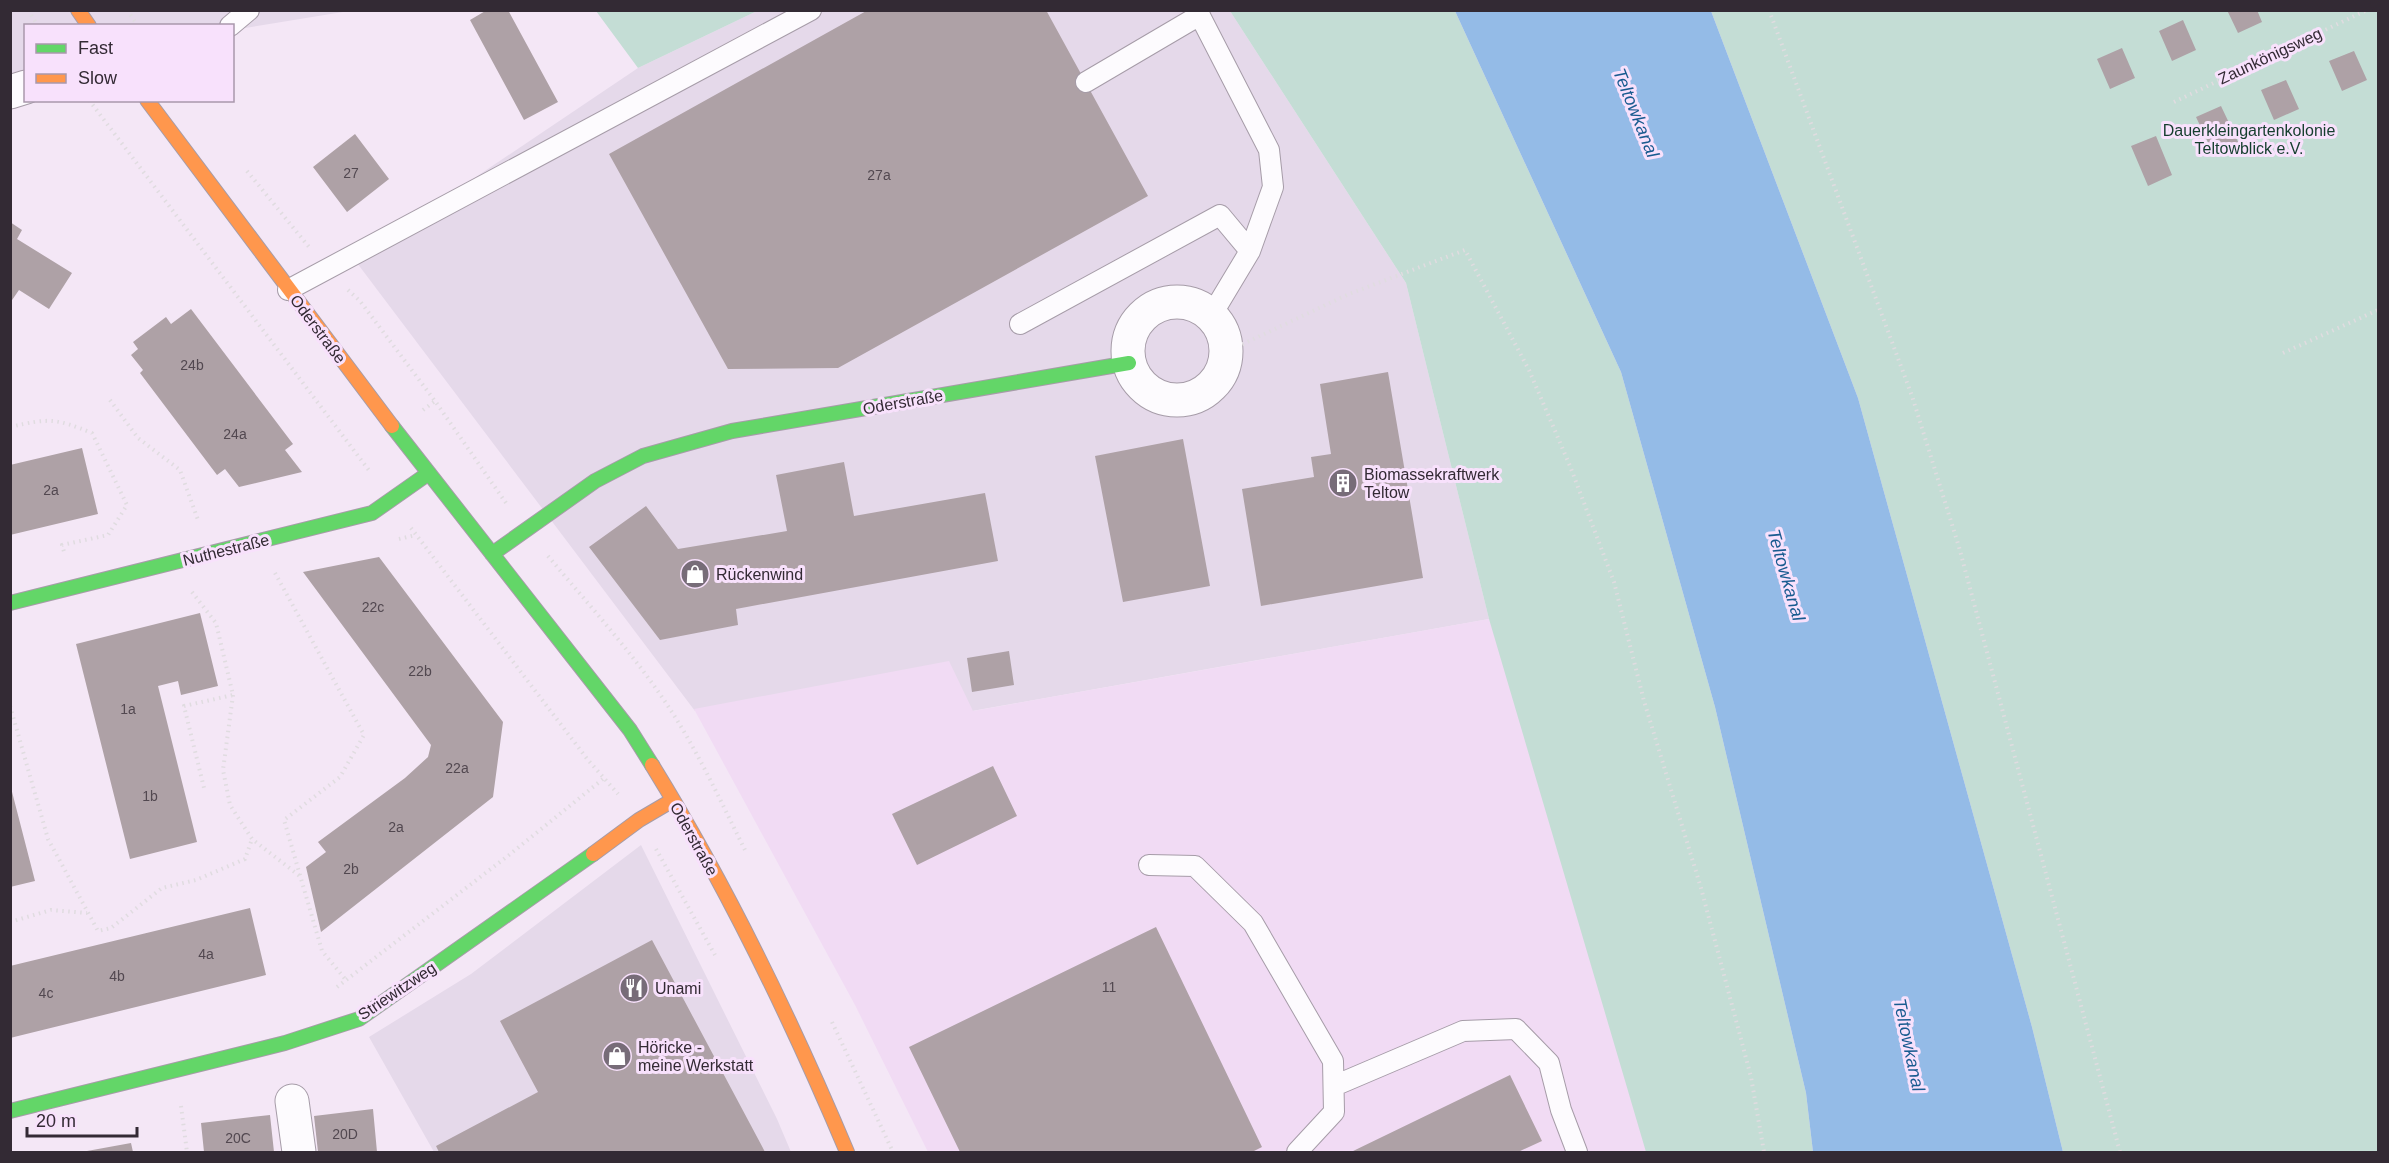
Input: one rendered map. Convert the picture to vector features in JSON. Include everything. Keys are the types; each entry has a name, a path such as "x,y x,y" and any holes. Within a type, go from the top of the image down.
{"street":[{"path":"78,10 88,24"},
{"name":"Oderstraße","path":"148,102 288,290 630,730 729,902 807,1057 848,1152"},
{"path":"1177,302 1202,308 1211,316 1222,333 1226,352 1216,380 1206,390 1192,398 1172,400 1150,392 1137,381 1129,363 1128,343 1138,320 1151,309 1164,303 1177,302"},
{"name":"Oderstraße","path":"492,555 594,481 643,456 732,431 1129,363"},
{"name":"Nuthestraße","path":"10,603 372,513 429,472"},
{"name":"Striewitzweg","path":"10,1111 285,1043 359,1019 539,894 639,820 672,800"},
{"path":"292,1101 299,1152"}],"lane":[{"path":"232,24 249,10"},
{"path":"288,290 812,10"},
{"path":"1086,82 1199,13 1269,150 1273,187 1250,251 1211,316"},
{"path":"1020,324 1220,215 1250,251"},
{"path":"1149,866 1195,866 1253,923 1334,1061 1334,1112 1297,1152"},
{"path":"1334,1086 1463,1031 1516,1029 1548,1063 1561,1110 1577,1152"}],"path":[{"path":"27,10 37,24"},
{"path":"127,10 137,24"},
{"path":"1769,10 1912,396 1956,536 2021,772 2120,1152"},
{"name":"Zaunkönigsweg","path":"2174,102 2367,10"},
{"path":"91,102 603,779 336,987"},
{"path":"244,166 327,270 366,310 435,401 526,531 626,648 667,704"},
{"path":"1226,352 1349,294 1465,250 1529,370 1570,466 1614,582 1644,701 1701,888 1751,1077 1764,1152"},
{"path":"2283,353 2379,310"},
{"path":"110,400 138,438 180,470 202,529"},
{"path":"10,427 39,420 60,420 92,433 127,506 108,534 62,545 67,562"},
{"path":"273,570 364,735 340,777 285,820 322,951 346,980"},
{"path":"190,590 216,623 233,695 223,770 230,805 252,839 302,878"},
{"path":"205,792 184,706 233,695"},
{"path":"10,706 48,839 98,931 111,928 162,888 196,880 245,859 252,839"},
{"path":"639,820 720,965"},
{"path":"10,922 51,910 88,913"},
{"path":"176,1071 187,1152"}],"shaded area":[{"path":"11,11 349,11 234,30 234,24 24,24 24,87 11,92"},
{"path":"757,11 1230,11 1406,283 1489,619 972,711 695,711 354,259 638,68"},
{"path":"1489,619 1612,822 1706,1152 928,1152 855,1005 694,709 949,661 973,711"},
{"path":"641,845 777,1119 791,1152 434,1152 369,1037 471,974"}],"green space":[{"path":"596,11 757,11 638,68"},
{"path":"1230,11 1455,11 1621,372 1715,707 1806,1093 1813,1152 1646,1152 1489,619 1406,283"},
{"name":"Dauerkleingartenkolonie Teltowblick e.V.","path":"1711,11 2378,11 2378,1152 2063,1152 2032,1027 1858,398"}],"water":[{"name":"Teltowkanal","path":"1455,11 1711,11 1858,398 2032,1027 2063,1152 1813,1152 1806,1093 1715,707 1621,372"}],"building":[{"path":"487,10 508,10 558,102 524,120 470,20"},
{"path":"868,10 1046,10 1148,196 838,368 728,369 609,154"},
{"path":"2227,10 2257,10 2262,22 2238,33"},
{"path":"2183,20 2196,50 2172,61 2159,31"},
{"path":"2122,48 2135,78 2110,89 2097,59"},
{"path":"2354,51 2367,80 2342,91 2329,61"},
{"path":"2286,80 2299,109 2274,120 2261,90"},
{"path":"2221,106 2240,146 2215,157 2196,117"},
{"path":"355,134 389,179 347,212 313,167"},
{"path":"2156,136 2172,175 2148,186 2131,146"},
{"path":"10,222 22,230 17,239 72,273 49,309 19,290 10,303"},
{"path":"191,309 293,444 285,450 302,472 239,487 225,469 217,475 140,373 143,370 131,355 138,349 133,342 166,317 171,324"},
{"name":"Biomassekraftwerk Teltow","path":"1388,372 1423,578 1261,606 1242,489 1314,477 1311,457 1331,454 1320,384"},
{"path":"1183,439 1210,586 1123,602 1095,456"},
{"path":"82,448 98,514 10,535 10,465"},
{"path":"844,462 854,516 985,493 998,561 736,609 738,625 660,640 589,547 646,506 678,549 787,531 776,475"},
{"path":"379,557 503,722 493,797 321,932 306,867 326,852 318,842 405,778 428,757 431,745 303,572"},
{"path":"200,613 218,686 181,695 178,681 158,686 197,842 130,859 76,644"},
{"path":"1009,651 1014,685 972,692 967,658"},
{"path":"993,766 1017,816 917,865 892,814"},
{"path":"10,784 35,881 10,887"},
{"path":"250,908 266,975 10,1038 10,966"},
{"path":"1156,927 1262,1147 1252,1152 960,1152 909,1047"},
{"name":"Höricke - meine Werkstatt","path":"652,940 765,1152 439,1152 436,1146 538,1092 500,1021"},
{"path":"1510,1075 1542,1141 1518,1152 1351,1152"},
{"path":"373,1109 377,1152 318,1152 314,1116"},
{"path":"270,1115 274,1152 204,1152 201,1123"},
{"path":"131,1143 133,1152 87,1151"}],"traffic: fast":[{"path":"492,554 595,481 643,456 732,431 1129,363"},
{"path":"392,426 630,730 652,765"},
{"path":"10,603 372,513 429,473"},
{"path":"10,1111 285,1043 359,1019 593,854"}],"traffic: slow":[{"path":"78,10 88,24"},
{"path":"149,102 392,426"},
{"path":"652,765 707,859 757,955 804,1053 847,1152"},
{"path":"593,854 639,820 673,800"}],"place":[{"name":"Biomassekraftwerk Teltow","path":"1343,483"},
{"name":"Rückenwind","path":"695,574"},
{"name":"Unami","path":"634,988"},
{"name":"Höricke - meine Werkstatt","path":"617,1056"}]}
